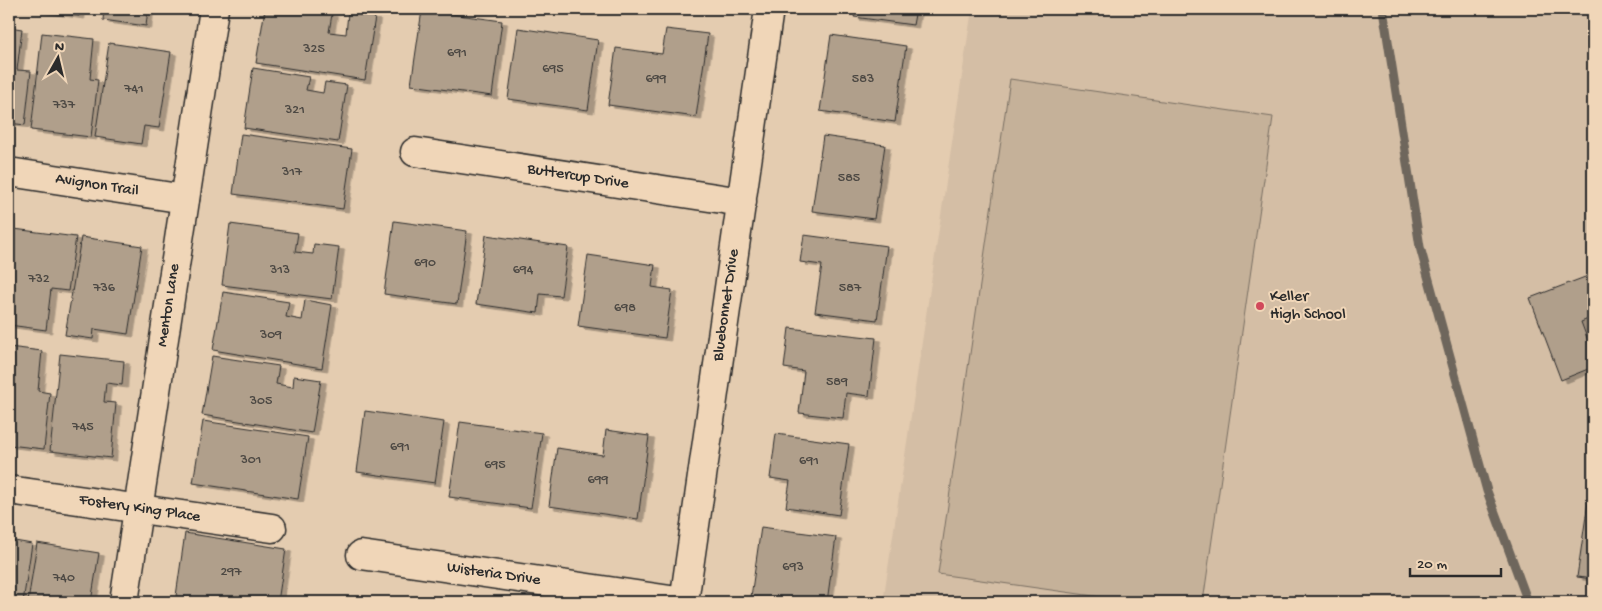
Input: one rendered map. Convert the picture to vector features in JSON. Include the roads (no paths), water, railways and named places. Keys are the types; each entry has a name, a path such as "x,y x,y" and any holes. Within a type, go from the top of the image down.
{"street":[{"name":"Menton Lane","path":"124,602 214,9"},
{"name":"Bluebonnet Drive","path":"684,602 770,9"},
{"name":"Buttercup Drive","path":"414,152 742,202"},
{"name":"Avignon Trail","path":"9,172 185,199"},
{"name":"Fostery King Place","path":"9,490 272,528"},
{"name":"Wisteria Drive","path":"361,555 684,602"}],"waterway":[{"path":"1383,9 1420,247 1487,491 1528,602"}],"place":[{"name":"Keller High School","path":"1260,306"}]}
